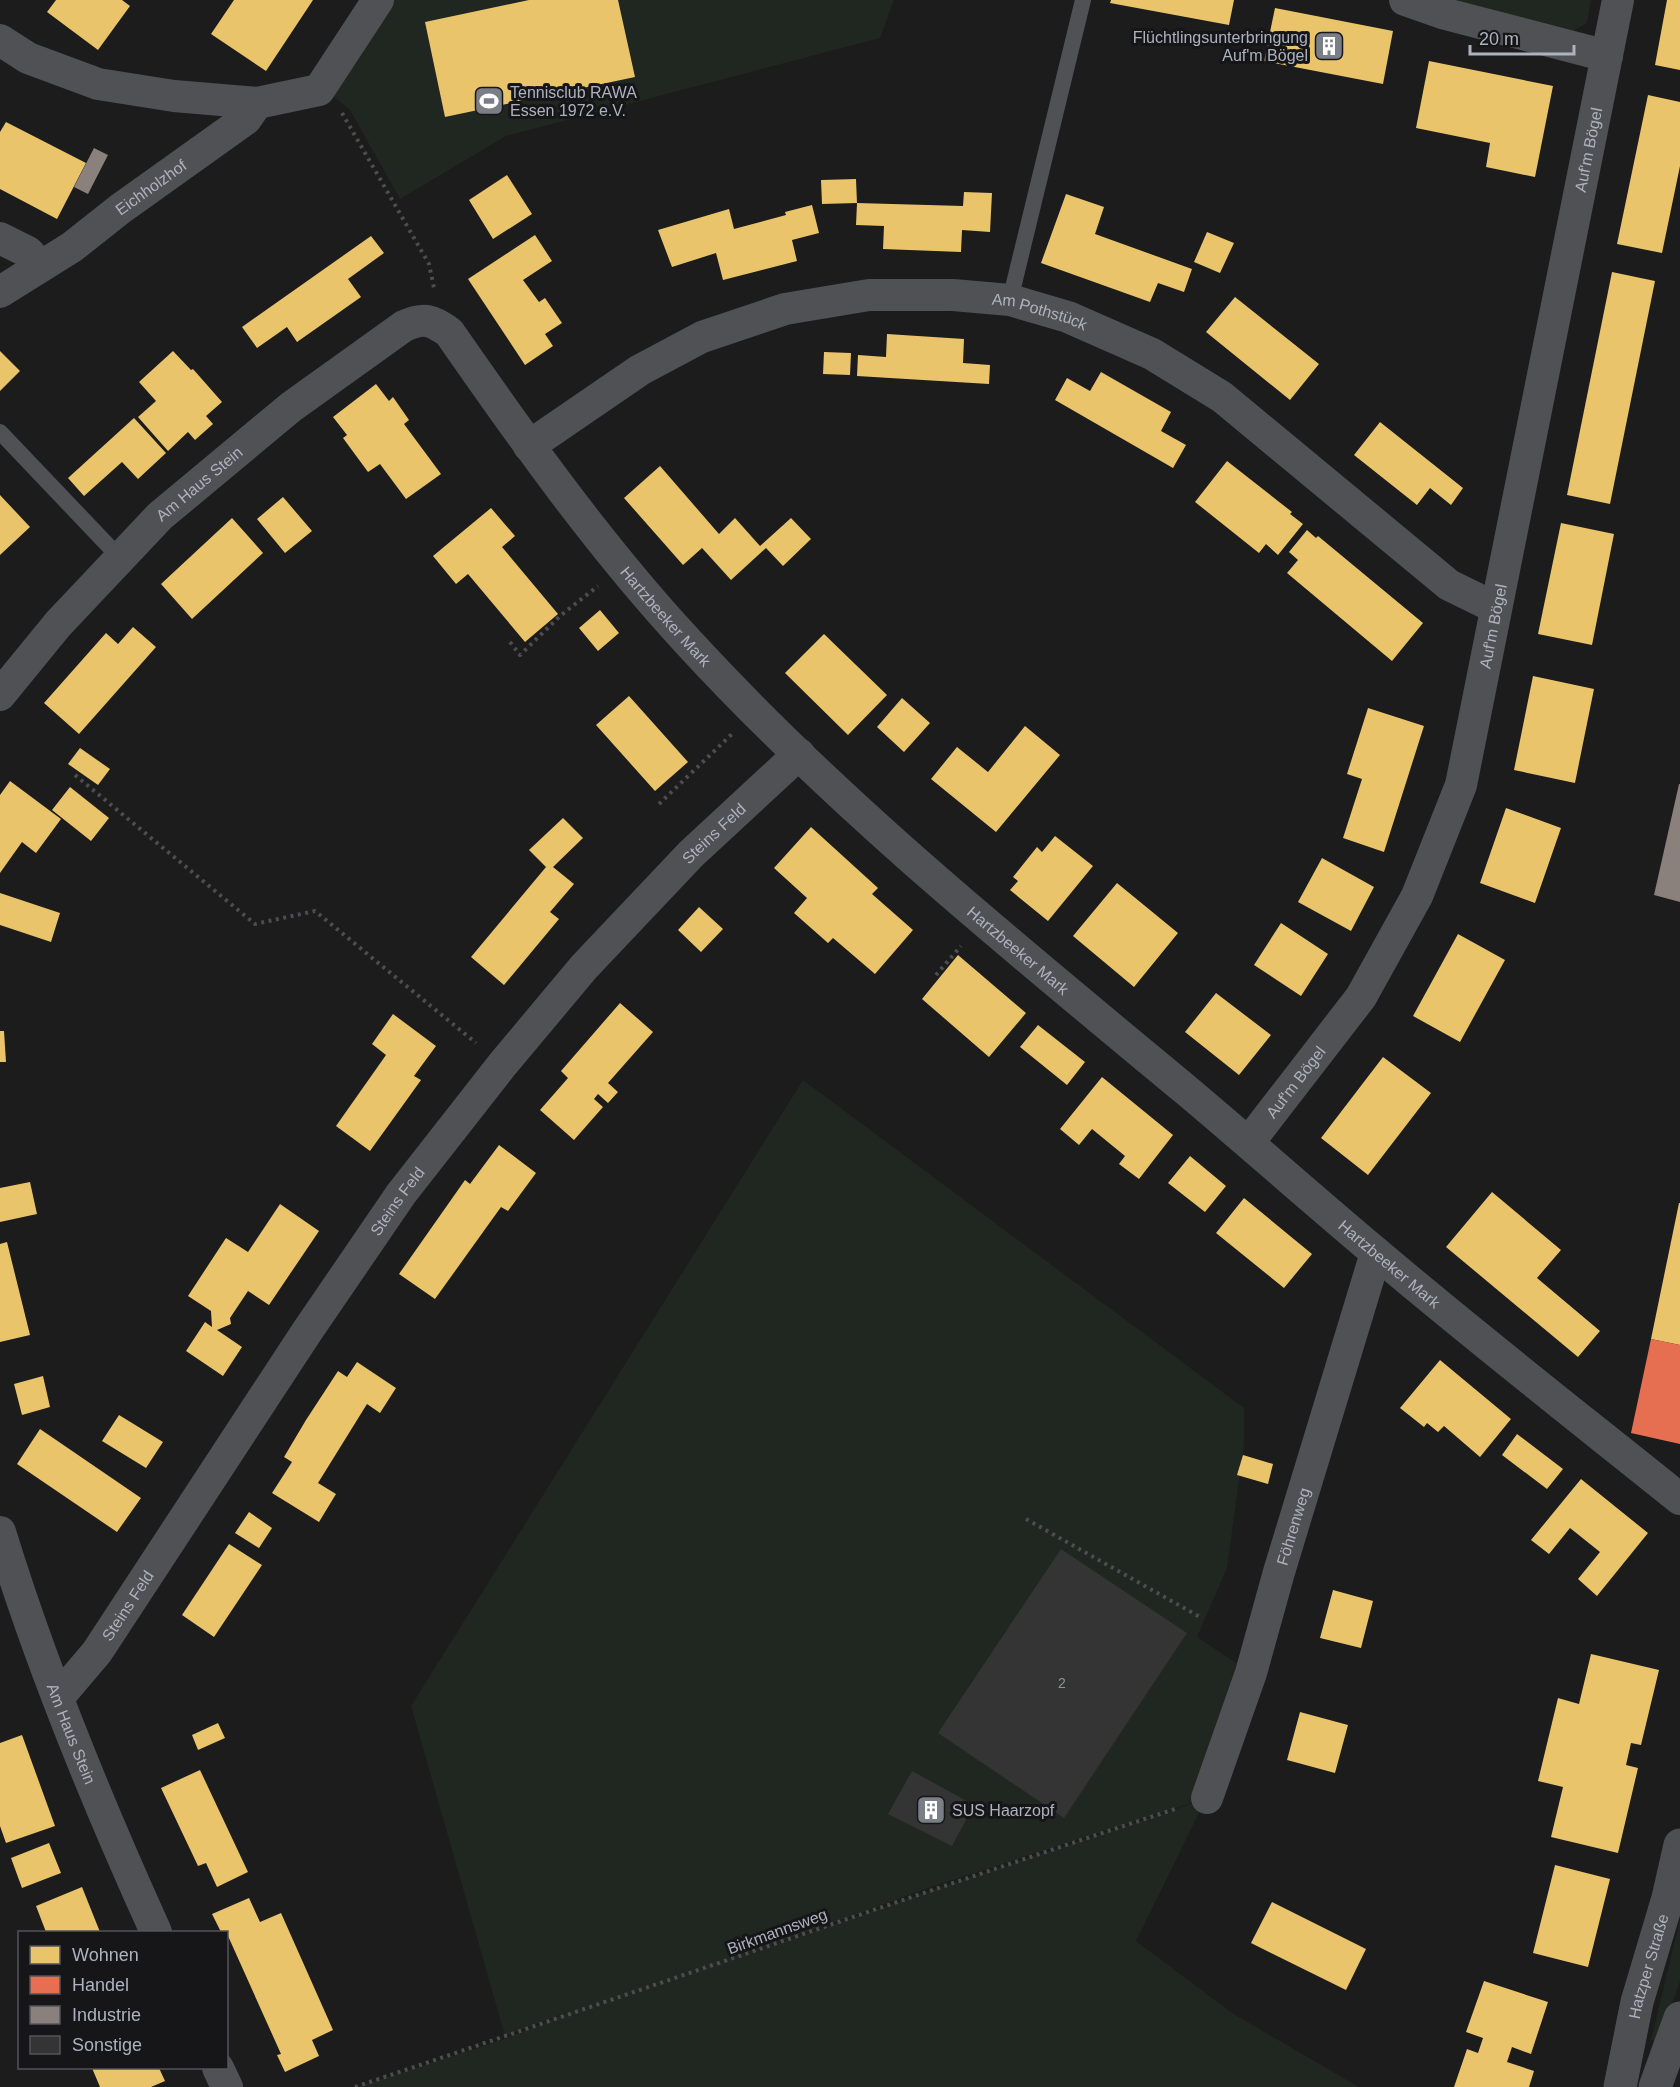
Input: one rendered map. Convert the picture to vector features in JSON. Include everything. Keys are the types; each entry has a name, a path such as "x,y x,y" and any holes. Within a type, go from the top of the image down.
{"main road":[{"name":"Hatzper Straße","path":"1620,2087 1637,2002 1668,1898 1680,1845"},
{"path":"1654,2087 1680,2018"}],"street":[{"path":"0,40 28,58 98,84 174,96 257,103 319,90 378,0"},
{"path":"1405,0 1442,13 1607,56"},
{"name":"Auf'm Bögel","path":"1249,1142 1361,998 1417,896 1461,785 1618,0"},
{"name":"Eichholzhof","path":"0,292 72,247 120,209 246,119 257,103"},
{"path":"0,238 28,252 40,266"},
{"name":"Am Pothstück","path":"529,446 650,364 702,337 785,309 869,296 953,295 1010,300 1068,317 1152,354 1222,396 1449,585 1496,608"},
{"name":"Am Haus Stein","path":"0,695 58,624 160,516 291,407 404,326 418,320 434,322"},
{"name":"Hartzbeeker Mark","path":"434,322 449,332 529,446 607,549 681,634 799,754 883,832 1017,950 1249,1142 1376,1253 1680,1499"},
{"name":"Steins Feld","path":"58,1698 97,1652 306,1333 401,1194 502,1065 584,967 691,854 799,754"},
{"name":"Föhrenweg","path":"1207,1798 1251,1673 1279,1572 1376,1253"},
{"name":"Am Haus Stein","path":"0,1532 37,1643 103,1814 156,1931"},
{"path":"219,2069 227,2087"}],"lane":[{"path":"1010,300 1083,0"},
{"path":"0,432 121,559"}],"path":[{"path":"319,90 343,114 429,264 434,284 434,322"},
{"path":"510,642 520,654 560,616 600,585"},
{"path":"659,804 739,727"},
{"path":"75,775 255,924 315,911 502,1065"},
{"path":"936,975 964,943"},
{"path":"1026,1519 1200,1617"},
{"name":"Birkmannsweg","path":"355,2087 719,1964 928,1890 1207,1798"}],"shaded area":[{"name":"Tennisclub RAWA Essen 1972 e.V.","path":"385,0 894,0 880,38 506,136 400,199 350,110 327,91"},
{"path":"1441,0 1591,0 1587,23 1573,31"},
{"path":"803,1080 1244,1408 1244,1444 1227,1568 1197,1637 1247,1670 1207,1798 928,1888 731,1960 1206,1799 1136,1941 1232,2013 1359,2087 357,2087 505,2039 576,2009 505,2036 411,1706"},
{"path":"1680,1920 1680,1981 1659,2042 1651,2040"}],"building: Wohnen":[{"path":"56,0 122,0 130,6 98,50 47,12"},
{"path":"234,0 313,0 266,71 211,34"},
{"path":"529,0 618,0 635,77 445,117 425,22"},
{"name":"Flüchtlingsunterbringung Auf'm Bögel","path":"1111,0 1234,0 1229,25 1110,3"},
{"path":"1667,0 1680,0 1680,70 1655,65"},
{"name":"Flüchtlingsunterbringung Auf'm Bögel","path":"1275,8 1393,31 1383,84 1264,61"},
{"path":"1429,61 1553,86 1535,177 1486,167 1490,143 1416,128"},
{"path":"1648,95 1680,102 1680,166 1662,253 1617,244"},
{"path":"6,122 86,163 57,219 0,189 0,132"},
{"path":"507,175 532,214 493,239 469,200"},
{"path":"856,179 857,203 822,204 821,180"},
{"path":"964,192 992,193 990,232 962,230 961,252 883,249 884,226 856,225 857,203 963,206"},
{"path":"1066,194 1104,207 1095,234 1192,269 1184,292 1158,283 1150,302 1041,263"},
{"path":"812,205 819,233 792,240 797,261 723,280 716,253 672,267 658,230 729,209 734,229 786,215 785,212"},
{"path":"1207,232 1234,243 1220,273 1194,262"},
{"path":"535,235 552,261 523,280 539,302 545,298 562,323 545,334 553,346 525,365 468,279"},
{"path":"371,236 384,253 348,279 361,297 297,342 287,327 257,348 242,327"},
{"path":"1612,272 1655,281 1610,504 1567,495"},
{"path":"1235,297 1319,364 1290,400 1206,332"},
{"path":"887,334 964,339 963,363 990,365 989,384 857,376 858,355 886,357"},
{"path":"0,351 20,371 0,391"},
{"path":"173,351 191,370 193,369 222,402 206,416 213,424 195,440 188,432 168,451 138,417 156,401 139,382"},
{"path":"824,352 851,353 850,375 823,374"},
{"path":"1101,372 1171,412 1161,431 1186,445 1173,468 1055,400 1067,378 1090,391"},
{"path":"376,384 389,401 393,397 409,420 404,424 441,474 406,499 380,464 368,472 343,438 347,435 333,417"},
{"path":"134,418 166,453 138,479 122,462 84,496 68,478"},
{"path":"1380,422 1463,488 1451,505 1430,488 1417,505 1354,455"},
{"path":"1227,461 1292,512 1290,514 1303,524 1278,555 1266,544 1259,553 1195,502"},
{"path":"660,466 719,534 735,518 760,546 791,518 811,539 783,566 766,548 731,580 702,548 683,565 624,498"},
{"path":"0,495 30,527 0,555"},
{"path":"283,497 312,531 285,553 257,519"},
{"path":"491,508 515,536 502,547 558,614 525,642 468,574 456,584 433,556"},
{"path":"232,518 263,553 192,619 161,584"},
{"path":"1561,523 1614,534 1592,645 1538,634"},
{"path":"1307,530 1316,538 1318,536 1423,623 1392,661 1287,573 1298,560 1289,552"},
{"path":"600,610 619,633 598,651 579,628"},
{"path":"133,627 156,647 79,734 44,703 106,633 118,644"},
{"path":"824,634 887,695 848,735 785,673"},
{"path":"1533,676 1594,689 1575,783 1514,770"},
{"path":"629,696 688,762 655,791 596,725"},
{"path":"902,698 930,723 904,752 877,727"},
{"path":"1368,708 1424,726 1384,852 1343,838 1362,779 1347,774"},
{"path":"1025,726 1060,755 996,832 931,779 957,747 988,772"},
{"path":"80,748 110,769 98,785 68,764"},
{"path":"10,781 61,819 36,853 22,842 0,873 0,795"},
{"path":"70,787 109,818 91,841 52,810"},
{"path":"1506,808 1561,828 1535,903 1480,883"},
{"path":"563,818 583,838 553,867 574,884 550,912 559,919 504,985 471,957 546,867 529,850"},
{"path":"811,827 878,888 872,894 913,930 875,974 833,938 828,943 794,913 807,898 774,868"},
{"path":"1055,836 1093,866 1048,921 1010,890 1018,881 1013,877 1037,847 1042,852"},
{"path":"1322,858 1374,887 1351,931 1298,902"},
{"path":"1117,883 1178,933 1134,987 1073,936"},
{"path":"0,893 60,913 51,942 0,925"},
{"path":"699,907 723,929 701,952 678,930"},
{"path":"1281,923 1328,954 1301,996 1254,965"},
{"path":"1458,934 1505,960 1460,1042 1413,1016"},
{"path":"958,955 1026,1013 989,1057 922,999"},
{"path":"1216,993 1271,1035 1239,1075 1185,1032"},
{"path":"620,1003 653,1032 608,1083 618,1092 608,1103 598,1094 594,1099 603,1107 574,1140 540,1110 568,1078 561,1071"},
{"path":"393,1014 436,1046 414,1076 421,1080 370,1151 336,1126 386,1055 372,1044"},
{"path":"1038,1025 1085,1062 1067,1085 1020,1047"},
{"path":"0,1031 4,1031 6,1062 0,1062"},
{"path":"1383,1057 1431,1093 1368,1175 1321,1138"},
{"path":"1102,1077 1173,1135 1139,1179 1119,1164 1125,1156 1092,1129 1079,1145 1060,1129"},
{"path":"499,1145 536,1173 508,1211 501,1207 435,1299 399,1274 465,1180 470,1184"},
{"path":"1190,1156 1226,1186 1205,1212 1168,1183"},
{"path":"30,1182 37,1214 0,1222 0,1188"},
{"path":"1492,1192 1561,1250 1537,1278 1600,1331 1578,1357 1446,1247"},
{"path":"1244,1198 1312,1254 1284,1288 1216,1233"},
{"path":"1680,1203 1680,1345 1651,1339"},
{"path":"280,1204 319,1231 269,1305 248,1291 230,1318 231,1324 217,1330 242,1347 223,1376 186,1351 205,1322 212,1327 211,1311 188,1296 226,1238 248,1252"},
{"path":"7,1242 30,1335 0,1342 0,1244"},
{"path":"1440,1360 1511,1419 1480,1457 1444,1426 1438,1432 1427,1423 1424,1427 1400,1408"},
{"path":"357,1362 396,1388 380,1413 367,1404 318,1483 336,1494 319,1522 272,1493 292,1462 284,1457 306,1420 338,1371 347,1377"},
{"path":"43,1376 50,1407 22,1415 14,1384"},
{"path":"119,1415 163,1442 146,1468 102,1441"},
{"path":"40,1429 141,1498 117,1532 17,1464"},
{"path":"1517,1434 1563,1469 1547,1489 1502,1455"},
{"path":"1243,1455 1273,1464 1268,1484 1237,1475"},
{"path":"1581,1479 1648,1533 1597,1596 1578,1579 1600,1552 1570,1528 1549,1554 1531,1540"},
{"path":"249,1512 272,1528 259,1548 235,1533"},
{"path":"229,1544 262,1565 214,1637 182,1615"},
{"path":"1333,1590 1373,1601 1361,1648 1320,1638"},
{"path":"1591,1654 1659,1670 1641,1745 1631,1743 1626,1765 1638,1768 1618,1853 1551,1837 1563,1787 1538,1781 1558,1698 1579,1704"},
{"path":"1300,1712 1348,1725 1335,1773 1287,1760"},
{"path":"218,1723 225,1738 198,1750 192,1735"},
{"path":"22,1735 55,1826 6,1843 0,1826 0,1743"},
{"path":"200,1770 248,1872 217,1887 206,1863 198,1866 161,1788"},
{"path":"49,1843 61,1873 22,1888 11,1858"},
{"path":"1555,1865 1610,1879 1588,1967 1533,1953"},
{"path":"82,1887 100,1931 46,1931 36,1906"},
{"path":"249,1898 260,1922 281,1913 333,2030 312,2040 319,2056 285,2072 277,2055 281,2054 228,1936 228,1931 220,1931 212,1914"},
{"path":"1272,1902 1366,1949 1346,1990 1251,1943"},
{"path":"1484,1981 1548,2002 1531,2054 1512,2047 1507,2062 1534,2071 1529,2087 1454,2087 1467,2049 1478,2053 1483,2038 1466,2032"},
{"path":"92,2069 159,2069 165,2081 151,2087 100,2087"}],"building: Handel":[{"path":"1651,1339 1680,1345 1680,1444 1631,1433"}],"building: Industrie":[{"path":"94,148 108,155 88,194 74,187"},
{"path":"1680,784 1680,902 1654,895"}],"building: Sonstige":[{"path":"1061,1549 1187,1633 1064,1818 938,1733"},
{"name":"SUS Haarzopf","path":"912,1771 974,1805 952,1846 888,1814"}],"place":[{"name":"Flüchtlingsunterbringung Auf'm Bögel","path":"1329,46"},
{"name":"Tennisclub RAWA Essen 1972 e.V.","path":"489,101"},
{"name":"SUS Haarzopf","path":"931,1810"}]}
